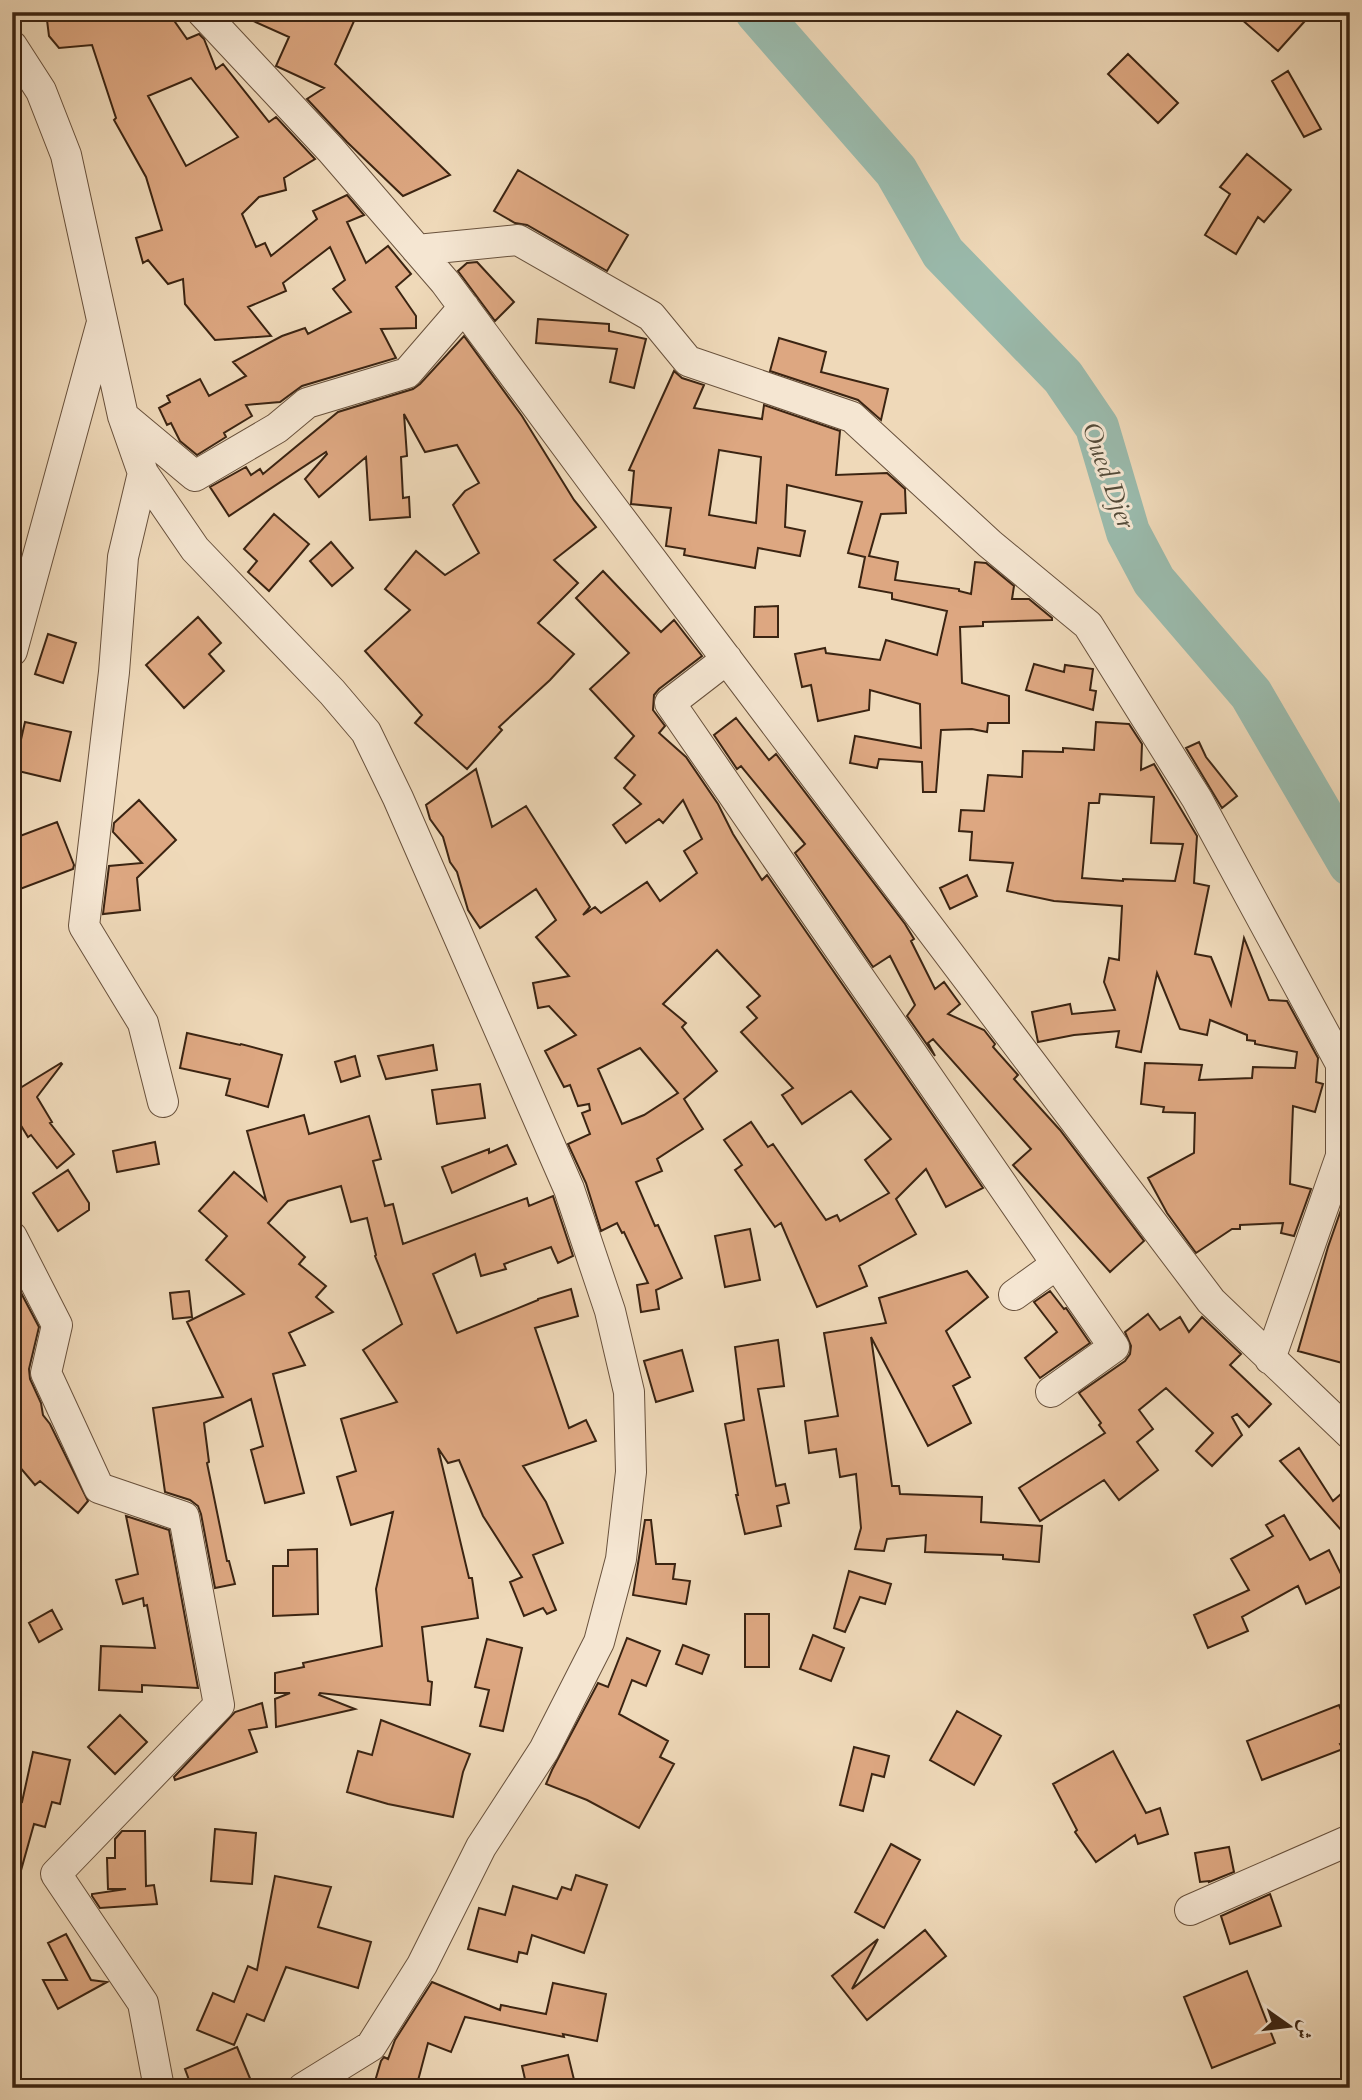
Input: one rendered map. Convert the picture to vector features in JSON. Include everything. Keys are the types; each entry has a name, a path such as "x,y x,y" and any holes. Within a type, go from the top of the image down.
{"street":[{"path":"202,12 331,150 464,307 598,490 1211,1301 1350,1434"},
{"path":"12,46 41,91 66,155 123,416 143,473 195,549 332,692 366,732 398,797 569,1189 610,1311 629,1392 631,1472 621,1559 599,1642 544,1750 481,1847 422,1965 342,2088"},
{"path":"417,250 518,240 651,316 688,361 852,417 990,544 1088,625 1197,799 1341,1064 1341,1156 1270,1359"},
{"path":"123,416 195,476 277,428 307,402 407,373 464,307"},
{"path":"12,651 103,322"},
{"path":"143,473 123,556 114,672 84,926 144,1023 163,1102"},
{"path":"727,659 670,702 1114,1347 1051,1392"},
{"path":"12,1237 57,1325 46,1373 100,1488 184,1517 219,1705 56,1874 143,2003 159,2088"},
{"path":"1014,1295 1057,1264"},
{"path":"1190,1910 1350,1840"},
{"path":"303,2088 371,2046"}],"building":[{"path":"46,12 168,12 187,39 199,34 204,39 216,69 223,64 269,122 276,117 315,159 284,178 286,190 259,197 242,214 256,247 265,243 271,256 317,219 313,211 347,195 364,215 347,222 366,263 388,246 411,274 396,287 416,316 416,328 381,329 396,358 302,386 280,402 246,405 252,416 224,433 226,437 197,455 180,441 171,423 167,425 159,408 170,402 167,396 200,379 209,396 246,376 233,362 282,336 305,328 308,334 351,312 333,289 345,280 330,247 283,283 286,291 248,307 271,336 215,340 185,304 183,279 168,284 148,260 143,263 136,238 162,230 146,177 114,120 116,118 92,45 59,48 49,36","holes":["191,78 238,137 186,166 148,96"]},
{"path":"233,12 358,12 335,64 450,175 403,196 307,99 324,88 276,66 289,37"},
{"path":"1233,12 1292,12 1304,22 1278,51"},
{"path":"1128,54 1178,103 1158,123 1108,74"},
{"path":"1288,71 1321,129 1304,137 1272,81"},
{"path":"1247,154 1291,190 1264,222 1258,217 1236,254 1205,235 1230,194 1220,187"},
{"path":"518,170 628,235 607,271 527,225 515,223 494,211"},
{"path":"477,262 514,302 495,321 458,271 467,263"},
{"path":"538,319 609,324 609,331 646,339 634,388 610,382 617,349 536,343"},
{"path":"464,336 522,416 574,500 596,527 554,560 578,583 538,623 574,654 499,727 502,730 467,769 415,723 422,715 365,651 410,610 385,589 416,551 445,575 479,553 453,505 465,491 479,483 457,445 425,452 404,414 407,456 401,457 403,498 409,497 410,517 370,520 366,457 319,497 305,479 326,452 229,516 210,487 246,467 251,475 260,469 263,474 338,412 413,389"},
{"path":"779,338 826,352 821,372 888,389 881,420 858,400 770,371"},
{"path":"674,371 682,378 704,385 694,408 762,419 764,405 840,431 836,475 887,473 905,489 906,513 881,514 869,556 898,562 895,580 959,589 971,594 975,562 986,563 1014,586 1012,599 1029,599 1052,618 983,622 983,626 960,627 962,683 1009,696 1009,723 988,723 987,732 972,729 941,730 936,792 923,792 922,762 879,759 877,768 850,763 855,736 921,748 920,704 870,690 869,710 818,721 811,685 802,687 795,654 825,648 826,653 880,660 886,640 937,655 947,611 892,599 892,593 859,587 865,557 848,553 862,502 787,485 785,527 805,531 800,556 758,548 755,568 684,555 685,549 666,546 671,508 631,504 634,471 629,470","holes":["719,450 761,457 756,523 709,515"]},
{"path":"274,514 309,544 269,591 248,572 257,561 244,549"},
{"path":"331,542 353,568 332,586 310,561"},
{"path":"603,571 661,632 674,620 702,656 654,695 653,710 665,726 659,733 686,757 718,804 762,880 767,875 983,1188 946,1207 926,1169 896,1199 916,1234 859,1266 867,1286 817,1307 781,1223 775,1227 735,1170 742,1165 724,1140 751,1122 768,1147 773,1144 826,1220 837,1215 840,1221 889,1193 865,1160 891,1139 851,1091 802,1124 782,1095 793,1088 741,1032 757,1018 747,1007 760,996 717,950 663,1004 686,1023 682,1027 717,1071 684,1099 703,1129 657,1159 662,1171 636,1182 682,1278 656,1290 659,1309 641,1312 637,1285 648,1283 617,1223 601,1231 586,1183 568,1144 590,1134 582,1113 590,1110 589,1104 578,1106 570,1085 564,1087 545,1051 576,1035 549,1006 538,1008 533,983 569,976 536,937 556,920 536,889 480,928 468,910 443,837 430,819 426,805 476,769 492,827 526,806 590,907 583,915 595,907 601,913 647,882 660,901 697,873 684,851 702,839 683,800 663,823 659,819 626,843 613,825 641,804 624,788 635,775 615,758 634,736 590,689 629,653 576,598","holes":["640,1048 678,1093 644,1115 622,1124 598,1069"]},
{"path":"778,606 778,637 754,637 755,607"},
{"path":"198,617 221,643 209,654 224,671 184,708 146,665"},
{"path":"48,634 76,643 63,683 35,674"},
{"path":"1034,664 1064,672 1065,665 1093,669 1090,690 1096,691 1093,710 1026,690"},
{"path":"736,718 769,760 776,754 905,924 935,989 944,982 960,1004 948,1014 984,1030 995,1044 993,1047 1018,1075 1014,1079 1060,1130 1144,1241 1110,1272 1013,1165 1031,1149 933,1039 928,1043 935,1056 907,1016 915,1005 890,956 873,967 795,853 805,844 741,766 737,769 714,735"},
{"path":"25,722 71,732 60,781 14,770"},
{"path":"1096,722 1129,724 1142,744 1141,770 1154,764 1197,836 1194,883 1209,886 1195,954 1211,957 1231,1005 1244,938 1269,1000 1287,1001 1318,1058 1316,1082 1323,1084 1315,1112 1293,1106 1290,1184 1311,1189 1294,1236 1281,1233 1283,1223 1240,1225 1240,1229 1232,1229 1196,1253 1167,1213 1148,1178 1194,1153 1195,1113 1163,1112 1164,1107 1141,1104 1145,1063 1202,1065 1199,1080 1252,1078 1253,1067 1295,1068 1297,1052 1255,1044 1255,1041 1247,1040 1247,1035 1210,1020 1207,1035 1180,1029 1157,973 1141,1052 1116,1047 1119,1031 1038,1042 1032,1012 1070,1004 1072,1014 1115,1010 1104,982 1109,958 1119,960 1122,906 1054,901 1007,891 1013,863 970,860 972,832 959,831 961,810 984,811 988,775 1022,777 1023,751 1063,752 1063,748 1094,750","holes":["1100,794 1154,797 1151,843 1183,844 1175,881 1082,878 1089,803 1099,803"]},
{"path":"1199,742 1206,757 1237,796 1222,808 1186,748"},
{"path":"139,800 176,840 137,878 140,910 103,914 109,866 142,863 113,832 114,823"},
{"path":"57,822 74,865 73,869 12,892 12,839"},
{"path":"967,875 977,896 950,909 940,888"},
{"path":"187,1033 282,1055 268,1107 226,1095 230,1079 180,1068"},
{"path":"433,1045 437,1070 386,1079 378,1056"},
{"path":"355,1056 360,1076 341,1082 335,1062"},
{"path":"61,1063 37,1097 52,1122 50,1123 74,1154 57,1168 31,1135 28,1137 12,1111 12,1093"},
{"path":"480,1084 485,1118 437,1124 432,1090"},
{"path":"304,1115 309,1134 369,1116 381,1159 373,1161 385,1206 393,1204 403,1244 527,1198 529,1206 553,1196 573,1256 558,1263 551,1247 504,1264 506,1269 481,1276 475,1254 433,1274 457,1333 538,1299 571,1289 578,1316 535,1328 569,1428 586,1420 596,1441 523,1466 546,1502 563,1543 533,1555 556,1610 547,1614 543,1608 524,1616 510,1582 522,1577 483,1516 459,1460 448,1463 438,1448 469,1578 472,1578 478,1618 422,1627 428,1681 432,1682 430,1705 320,1693 319,1695 355,1709 276,1727 275,1699 290,1693 275,1693 275,1673 304,1667 303,1663 382,1646 376,1589 393,1512 351,1525 337,1477 356,1471 341,1419 397,1402 363,1350 402,1324 375,1256 367,1218 351,1222 341,1186 288,1201 268,1223 305,1257 299,1264 326,1286 316,1297 333,1312 289,1333 305,1365 273,1374 304,1493 265,1503 251,1450 263,1446 251,1399 204,1423 207,1463 227,1561 235,1584 215,1588 198,1506 190,1500 165,1492 153,1408 223,1397 187,1322 244,1294 206,1260 227,1236 199,1211 234,1172 266,1200 247,1131"},
{"path":"155,1142 159,1164 117,1172 113,1151"},
{"path":"507,1145 516,1164 452,1193 442,1167"},
{"path":"68,1170 89,1203 89,1210 58,1231 33,1193"},
{"path":"1348,1190 1350,1351 1346,1364 1298,1351 1328,1247"},
{"path":"750,1229 760,1280 725,1287 715,1236"},
{"path":"967,1271 988,1297 946,1331 970,1377 953,1386 971,1423 928,1446 871,1337 892,1486 899,1486 900,1494 982,1497 981,1522 1042,1526 1039,1562 1003,1559 1003,1555 925,1552 926,1535 887,1539 884,1551 855,1549 861,1528 856,1474 840,1477 836,1449 809,1453 805,1421 838,1416 824,1333 886,1323 879,1298"},
{"path":"19,1289 39,1327 29,1369 30,1379 41,1403 43,1415 88,1501 78,1513 40,1481 35,1485 12,1458 12,1383 18,1382 12,1360 12,1293"},
{"path":"189,1291 192,1317 173,1319 170,1293"},
{"path":"1050,1291 1064,1309 1066,1308 1090,1343 1040,1378 1025,1358 1057,1332 1034,1302"},
{"path":"1148,1314 1160,1330 1180,1317 1189,1332 1202,1317 1241,1354 1230,1365 1271,1404 1249,1427 1237,1414 1232,1417 1242,1435 1212,1466 1196,1451 1213,1433 1166,1388 1139,1410 1153,1429 1137,1442 1158,1470 1119,1500 1104,1480 1040,1521 1019,1488 1105,1433 1079,1393 1125,1361 1131,1346 1125,1332"},
{"path":"778,1340 784,1386 758,1389 776,1486 785,1484 789,1503 777,1506 781,1526 745,1534 725,1424 744,1420 735,1347"},
{"path":"682,1350 693,1391 656,1402 644,1361"},
{"path":"1299,1448 1333,1501 1350,1486 1350,1540 1280,1461"},
{"path":"1284,1515 1310,1560 1329,1550 1346,1584 1306,1604 1298,1586 1242,1617 1248,1631 1208,1648 1194,1615 1249,1590 1231,1559 1273,1536 1266,1525"},
{"path":"126,1516 169,1530 198,1688 142,1685 142,1692 99,1690 101,1646 155,1648 147,1605 144,1606 143,1598 123,1604 116,1580 138,1574"},
{"path":"645,1520 651,1520 656,1564 675,1564 673,1579 690,1581 686,1604 633,1595"},
{"path":"317,1549 318,1614 273,1616 273,1566 288,1566 288,1550"},
{"path":"849,1571 891,1584 885,1604 860,1597 845,1632 834,1628"},
{"path":"52,1610 62,1629 39,1642 29,1623"},
{"path":"745,1614 769,1614 769,1667 745,1667"},
{"path":"813,1635 844,1648 831,1681 800,1669"},
{"path":"627,1638 660,1651 646,1686 632,1680 619,1714 668,1741 660,1757 674,1764 639,1828 587,1800 546,1784 598,1683 608,1687"},
{"path":"487,1639 522,1648 503,1731 480,1726 489,1690 475,1687"},
{"path":"683,1645 709,1655 702,1674 676,1664"},
{"path":"262,1703 267,1727 249,1730 257,1752 175,1780 174,1777 235,1712"},
{"path":"1339,1705 1350,1734 1350,1740 1340,1744 1343,1749 1262,1780 1247,1741"},
{"path":"957,1711 1001,1736 974,1785 930,1760"},
{"path":"120,1715 147,1742 115,1774 88,1747"},
{"path":"381,1720 470,1754 453,1817 388,1804 347,1792 358,1751 372,1755"},
{"path":"854,1747 889,1756 884,1777 872,1774 863,1811 840,1805"},
{"path":"1113,1751 1146,1813 1160,1808 1168,1834 1138,1844 1135,1835 1096,1862 1075,1832 1077,1830 1053,1784"},
{"path":"33,1752 70,1760 60,1804 52,1802 45,1827 34,1824 18,1881 12,1880 12,1799 22,1802"},
{"path":"215,1829 256,1833 252,1884 211,1881"},
{"path":"122,1831 145,1831 146,1886 154,1885 157,1904 100,1908 92,1896 126,1889 108,1889 107,1858 115,1858 115,1839"},
{"path":"891,1844 920,1860 884,1928 855,1912"},
{"path":"1229,1847 1234,1872 1209,1882 1200,1882 1195,1853"},
{"path":"576,1875 607,1885 584,1953 532,1935 527,1954 519,1952 517,1962 468,1949 479,1908 505,1915 513,1886 557,1899 562,1887 571,1890"},
{"path":"275,1876 331,1887 318,1927 371,1942 358,1988 286,1967 264,2021 247,2014 234,2045 197,2030 213,1993 234,2002 248,1966 257,1970"},
{"path":"1270,1894 1281,1926 1230,1944 1221,1916"},
{"path":"925,1930 946,1956 867,2020 832,1976 878,1939 852,1989"},
{"path":"66,1934 91,1980 107,1982 58,2009 43,1980 67,1980 48,1943"},
{"path":"1247,1971 1275,2043 1212,2068 1184,1997"},
{"path":"432,1982 500,2010 501,2005 546,2014 553,1983 606,1994 597,2041 465,2017 451,2052 428,2043 416,2088 373,2088 381,2061 384,2057 388,2059 395,2040"},
{"path":"237,2047 254,2088 192,2088 185,2069"},
{"path":"568,2055 576,2088 527,2088 522,2066"}],"waterway":[{"name":"Oued Djer","path":"757,12 896,171 943,253 1063,377 1097,427 1128,532 1154,581 1251,694 1350,864"}]}
